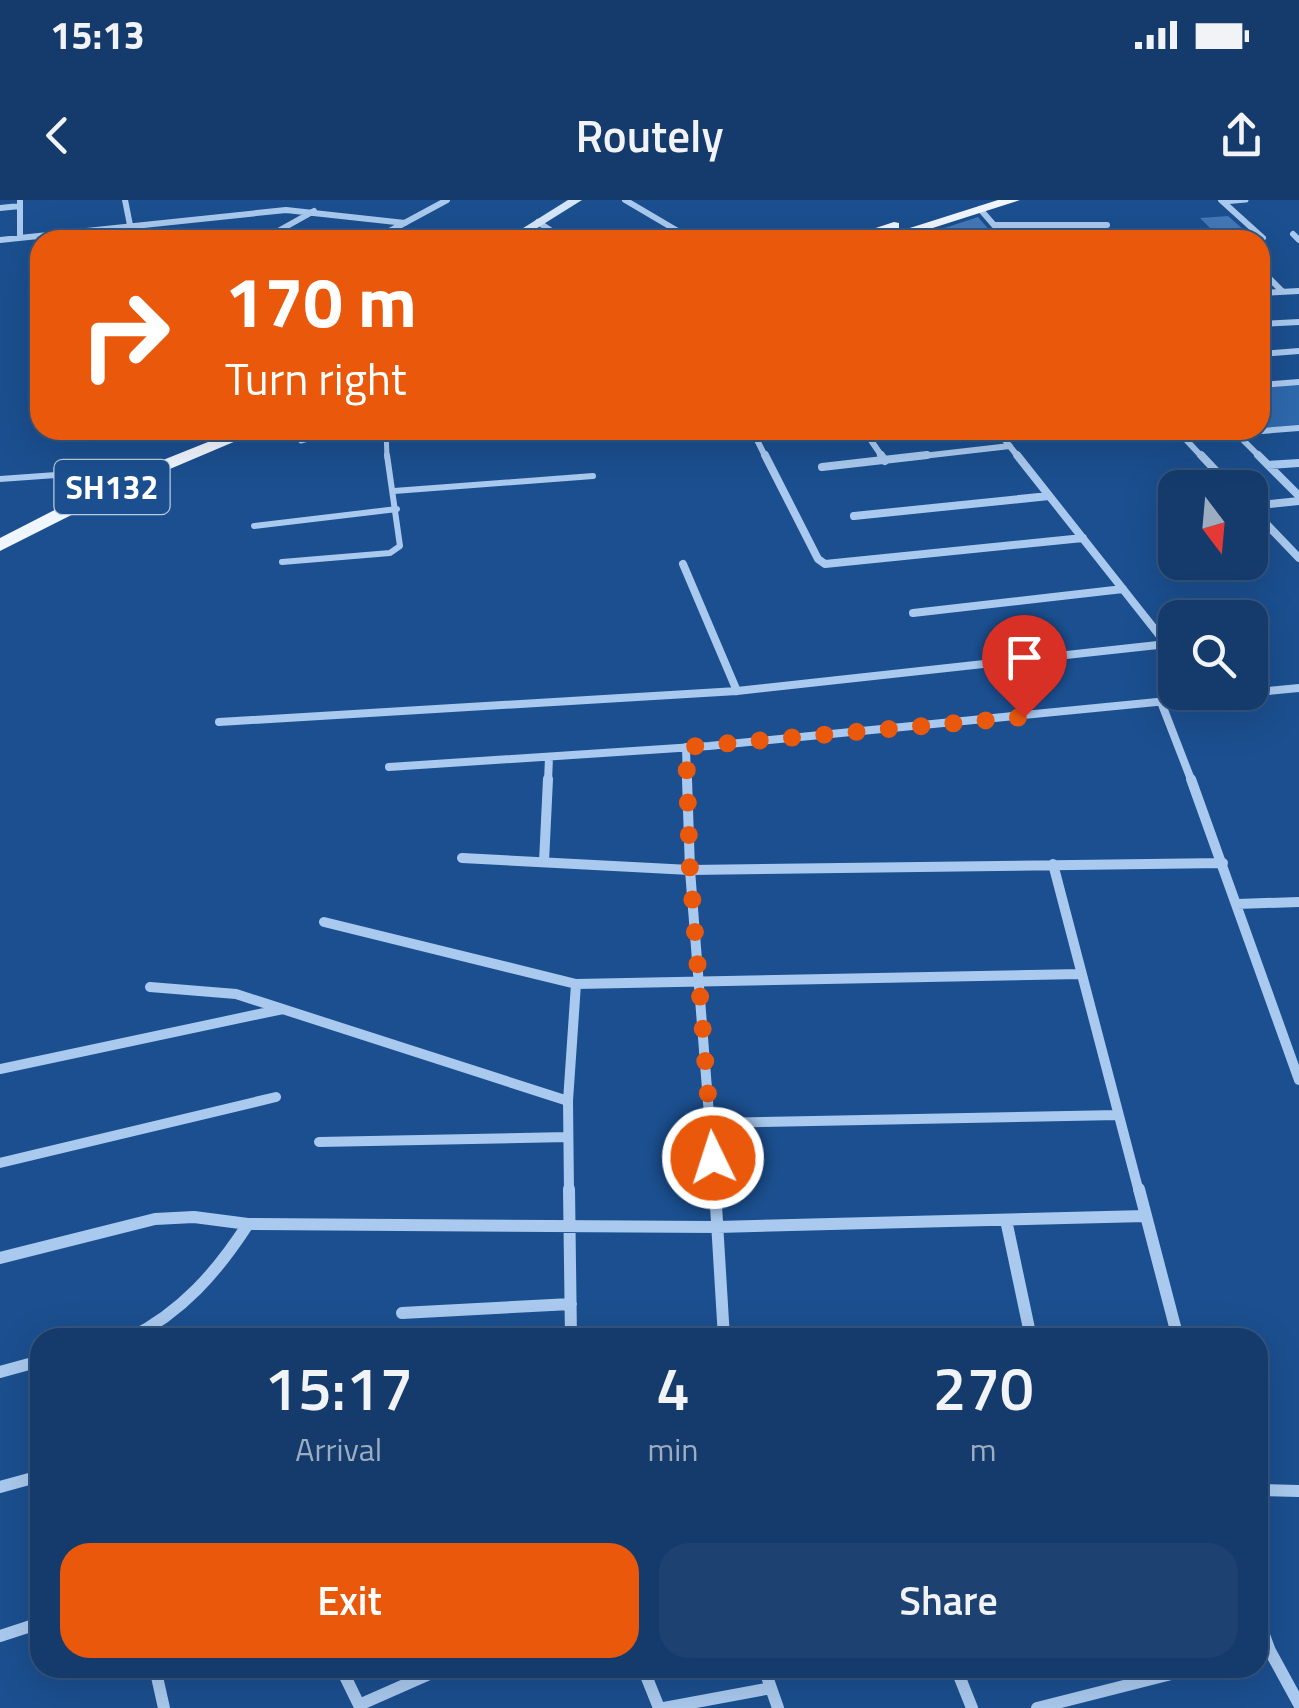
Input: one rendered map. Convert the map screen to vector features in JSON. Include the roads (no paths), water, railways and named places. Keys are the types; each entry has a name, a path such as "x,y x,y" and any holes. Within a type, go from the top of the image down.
{"main road":[{"path":"526,230 576,200"},
{"path":"884,230 1012,200"},
{"path":"908,230 980,205"},
{"name":"SH132","path":"0,530 99,480 207,440"},
{"name":"SH132","path":"0,545 212,440"}],"street":[{"path":"124,200 131,230"},
{"path":"230,214 231,200"},
{"path":"392,230 447,200"},
{"path":"624,200 676,230"},
{"path":"1222,201 1254,230"},
{"path":"0,208 20,203 20,237"},
{"path":"980,205 999,230"},
{"path":"79,230 230,214 315,210 405,223"},
{"path":"280,230 315,210"},
{"path":"538,222 550,230"},
{"path":"994,225 1107,225"},
{"path":"0,240 30,236"},
{"path":"1270,279 1283,292"},
{"path":"1270,293 1299,291"},
{"path":"1270,323 1299,322"},
{"path":"1270,353 1299,352"},
{"path":"1270,384 1299,382"},
{"path":"1270,430 1299,428"},
{"path":"757,440 818,559 825,564 1082,538"},
{"path":"871,440 885,460"},
{"path":"1005,440 1158,633"},
{"path":"1186,440 1215,470"},
{"path":"1242,440 1299,498"},
{"path":"822,467 1010,446"},
{"path":"1268,465 1299,463"},
{"path":"854,516 1049,496"},
{"path":"1268,503 1299,498"},
{"path":"1268,525 1299,558"},
{"path":"1286,544 1299,543"},
{"path":"683,564 737,691"},
{"path":"913,612 1123,590"},
{"path":"219,722 737,691 1158,645"},
{"path":"1268,690 1299,688"},
{"path":"389,767 686,747 1158,702"},
{"path":"1164,710 1223,862 1299,1080"},
{"path":"686,747 690,870 702,980 723,1328"},
{"path":"544,862 548,757"},
{"path":"462,858 690,870 1223,862"},
{"path":"1053,864 1175,1328"},
{"path":"1237,904 1299,902"},
{"path":"324,922 576,984 1082,974"},
{"path":"571,1328 568,1101 576,984"},
{"path":"150,986 221,992 284,1009 568,1101"},
{"path":"0,1069 284,1009"},
{"path":"0,1163 276,1097"},
{"path":"711,1123 1118,1116"},
{"path":"319,1142 568,1138"},
{"path":"0,1258 155,1220 194,1217 248,1224 717,1228 1145,1216"},
{"path":"1006,1220 1029,1328"},
{"path":"150,1328 195,1291 229,1254 248,1224"},
{"path":"402,1313 570,1304"},
{"path":"0,1372 30,1364"},
{"path":"0,1488 30,1479"},
{"path":"1268,1490 1299,1491"},
{"path":"0,1636 30,1626"},
{"path":"1268,1658 1299,1704"},
{"path":"157,1678 164,1708"},
{"path":"346,1678 360,1706 420,1678"},
{"path":"648,1678 661,1708 771,1688"},
{"path":"768,1678 778,1708"},
{"path":"960,1678 972,1708"},
{"path":"1036,1708 1155,1678"}],"lane":[{"path":"1222,201 1246,200"},
{"path":"282,562 390,553 400,546 386,440"},
{"path":"0,480 70,474 99,480"},
{"path":"394,492 593,476"},
{"path":"254,526 397,509"}]}
